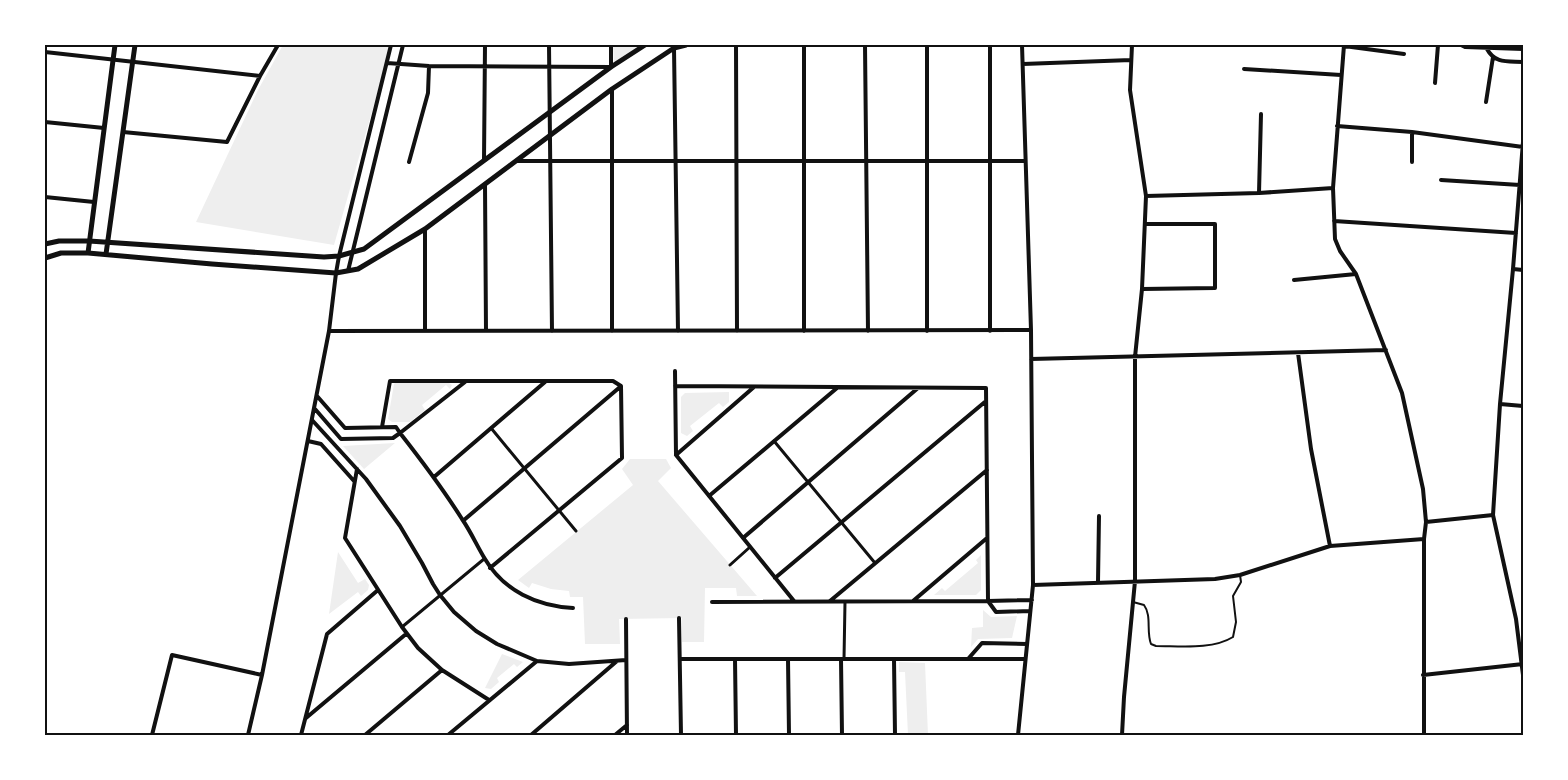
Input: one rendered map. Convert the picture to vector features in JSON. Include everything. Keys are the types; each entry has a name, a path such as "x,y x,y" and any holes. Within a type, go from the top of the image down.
{"street":[{"path":"88,253 115,45"},
{"path":"106,255 135,45"},
{"path":"123,132 227,142 278,45"},
{"path":"248,735 317,396 339,256 391,45"},
{"path":"348,271 403,45"},
{"path":"484,160 485,45"},
{"path":"549,45 552,331"},
{"path":"611,45 611,67"},
{"path":"45,244 59,241 89,241 324,257 339,256 364,249 611,67 645,45"},
{"path":"45,258 61,253 88,253 336,273 358,269 425,229 612,89 674,48 686,45"},
{"path":"736,45 737,331"},
{"path":"804,45 804,331"},
{"path":"865,45 868,331"},
{"path":"927,45 927,331"},
{"path":"990,45 990,331"},
{"path":"1017,735 1033,585 1031,330 1022,45"},
{"path":"1122,735 1135,581 1135,357 1142,289 1146,196 1130,90 1132,45"},
{"path":"1404,54 1344,45 1333,188 1335,239 1340,251 1356,274 1402,393 1423,489 1426,522 1424,539 1424,735"},
{"path":"1435,83 1438,45"},
{"path":"1464,46 1486,49 1523,49"},
{"path":"674,48 678,331"},
{"path":"1486,49 1498,60 1523,62"},
{"path":"45,52 260,76"},
{"path":"1486,102 1493,57"},
{"path":"1023,64 1131,60"},
{"path":"387,63 429,66 611,67"},
{"path":"409,162 428,93 429,66"},
{"path":"1244,69 1341,75"},
{"path":"612,89 612,331"},
{"path":"1259,193 1260,114"},
{"path":"45,122 104,128"},
{"path":"1337,126 1412,132 1522,147"},
{"path":"1412,132 1412,162"},
{"path":"1523,141 1500,404 1493,515 1516,619 1523,675"},
{"path":"517,161 1025,161"},
{"path":"1441,180 1520,185"},
{"path":"485,183 486,331"},
{"path":"1146,196 1259,193 1333,188"},
{"path":"45,197 94,202"},
{"path":"1334,221 1516,233"},
{"path":"1142,289 1215,288 1215,224 1145,224"},
{"path":"425,229 425,331"},
{"path":"1513,269 1523,270"},
{"path":"1294,280 1356,274"},
{"path":"329,331 1031,330"},
{"path":"1031,358 1386,351"},
{"path":"1298,353 1311,449 1330,546"},
{"path":"675,371 676,456 795,602"},
{"path":"382,427 390,381 613,381 621,386"},
{"path":"314,408 341,440 393,438 466,381"},
{"path":"434,477 546,381"},
{"path":"464,520 621,386"},
{"path":"490,568 622,458 621,386"},
{"path":"675,386 986,388 988,601 996,612 1030,611"},
{"path":"676,456 755,386"},
{"path":"709,496 838,387"},
{"path":"743,538 919,387"},
{"path":"317,396 345,428 396,427 464,520 484,559 503,582 530,599 563,608 573,608"},
{"path":"775,578 986,401"},
{"path":"1500,404 1523,406"},
{"path":"312,420 357,468 400,526 440,595 463,621 510,651 537,661 569,663 626,660"},
{"path":"491,428 576,531"},
{"path":"308,441 321,444 354,482"},
{"path":"774,441 875,563"},
{"path":"357,468 345,538 406,634 418,648 442,670 489,700"},
{"path":"829,602 987,470"},
{"path":"1426,522 1493,515"},
{"path":"1098,582 1099,516"},
{"path":"914,601 987,538"},
{"path":"1033,585 1215,579 1240,574 1330,546 1424,539"},
{"path":"730,565 750,547"},
{"path":"402,627 484,559"},
{"path":"301,735 327,634 378,590"},
{"path":"712,602 1032,600"},
{"path":"843,735 845,602"},
{"path":"679,618 681,735"},
{"path":"626,619 627,735"},
{"path":"305,719 406,634"},
{"path":"968,659 982,643 1027,644"},
{"path":"152,735 172,655 262,675"},
{"path":"680,659 1025,659"},
{"path":"735,659 736,735"},
{"path":"788,659 789,735"},
{"path":"894,659 896,735"},
{"path":"531,735 618,660"},
{"path":"448,735 537,661"},
{"path":"1423,675 1522,664"},
{"path":"365,735 442,670"},
{"path":"615,735 627,725"}],"lane":[{"path":"1133,602 1144,604 1148,610 1151,644 1196,646 1225,642 1233,637 1236,622 1233,596 1241,582 1240,574"}],"shaded area":[{"path":"283,45 391,45 334,245 196,222 258,90"},
{"path":"613,45 642,45 614,64"},
{"path":"396,382 449,383 452,385 450,389 446,385 422,405 425,410 410,422 392,422 388,419"},
{"path":"729,392 729,402 723,407 719,403 690,426 693,431 687,436 681,433 681,397 685,393"},
{"path":"395,443 364,469 343,446"},
{"path":"630,459 666,459 671,468 658,481 757,596 737,596 736,588 705,588 704,642 682,642 682,618 619,619 620,644 585,644 583,597 570,597 569,591 551,589 532,583 529,588 518,580 633,485 622,469"},
{"path":"338,552 358,583 365,579 369,585 368,590 361,596 358,592 329,614"},
{"path":"981,555 981,590 976,595 934,595 942,588 945,591 978,563 976,560"},
{"path":"983,610 991,617 1017,616 1012,638 978,639 971,647 972,628 983,627"},
{"path":"502,654 523,662 517,667 514,664 497,678 499,682 491,689 485,688"},
{"path":"899,662 925,663 928,735 908,735 905,672 899,672"}]}
